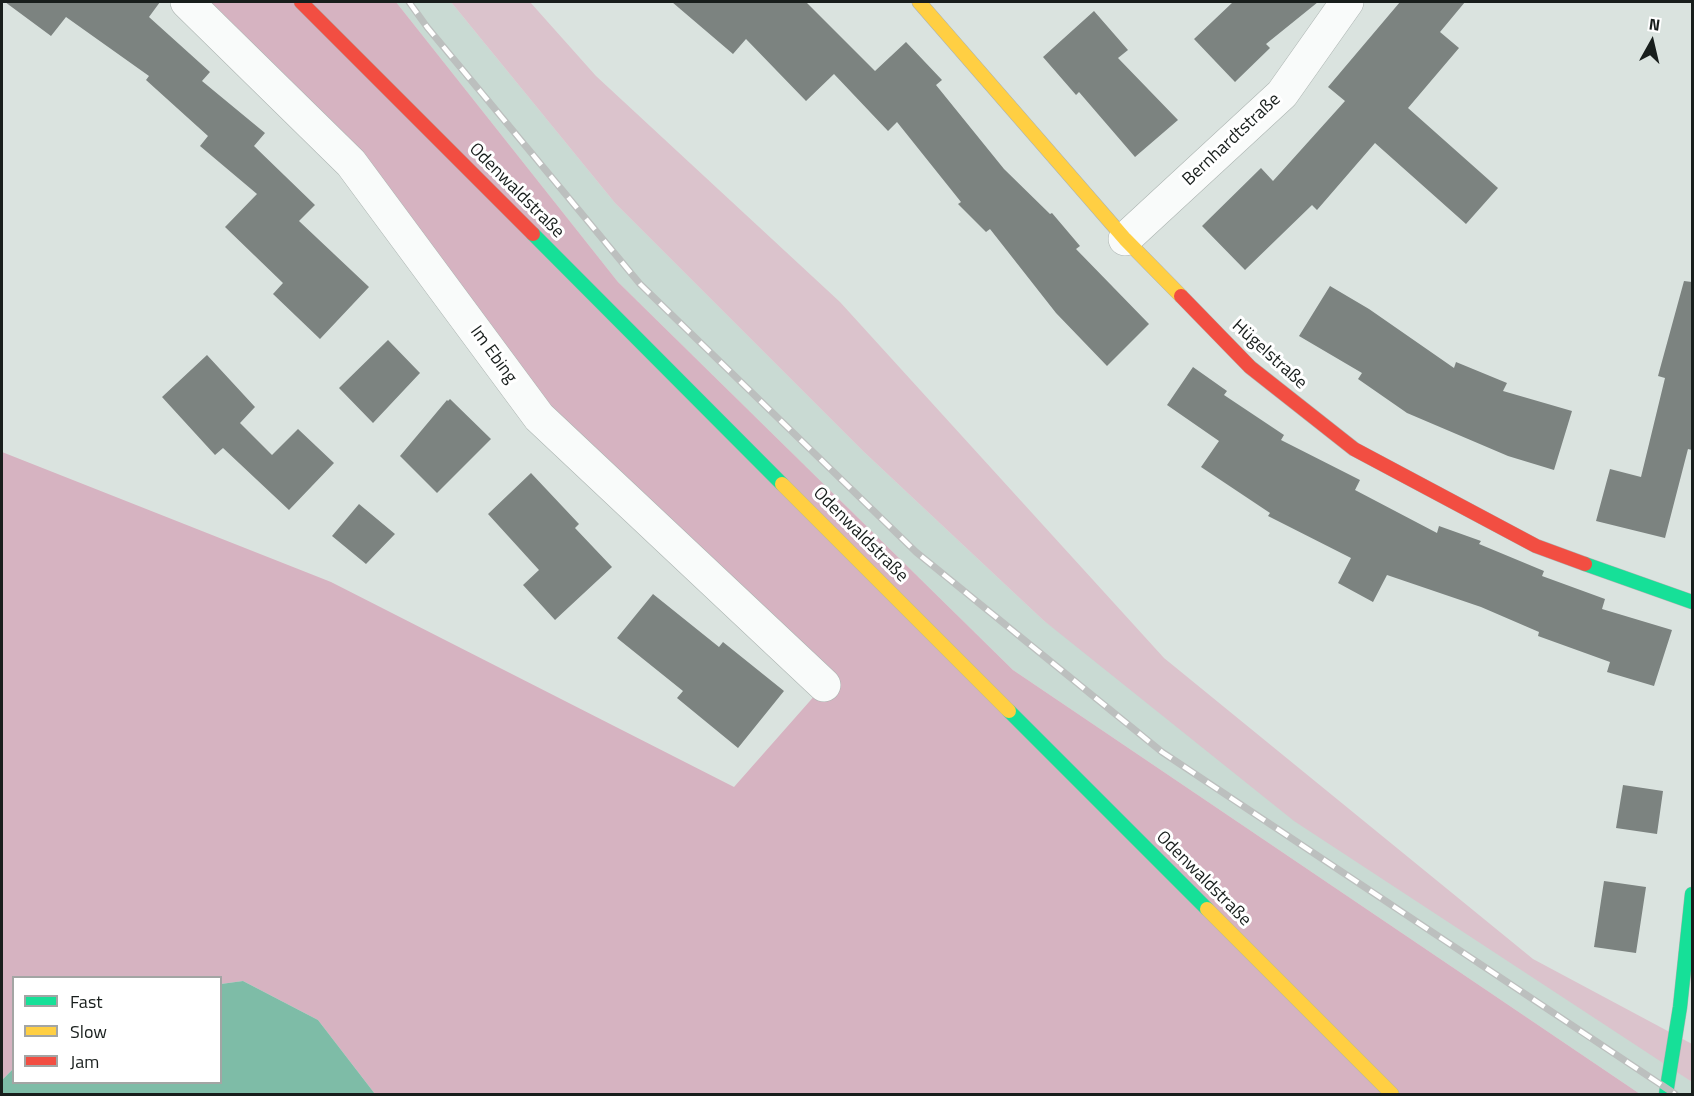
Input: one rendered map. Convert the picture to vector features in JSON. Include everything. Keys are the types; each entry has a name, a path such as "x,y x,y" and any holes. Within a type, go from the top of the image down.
{"main road":[{"name":"Odenwaldstraße","path":"301,2 1392,1095"},
{"name":"Hügelstraße","path":"919,2 1125,239 1250,367 1354,449 1536,546 1692,602"},
{"path":"1666,1095 1680,1007 1692,894"}],"street":[{"name":"Im Ebing","path":"187,2 351,163 539,417 824,685"},
{"name":"Bernhardtstraße","path":"1125,239 1282,94 1347,2"}],"shaded area":[{"path":"187,2 396,2 618,282 1013,670 1640,1094 375,1094 318,1020 243,981 222,984 222,976 12,976 12,1070 2,1080 2,452 331,582 734,787 824,685 539,417 351,163"},
{"path":"396,2 451,2 615,203 864,452 1043,620 1692,1082 1692,1094 1640,1094 1013,670 618,282"},
{"path":"451,2 530,2 596,76 840,302 1164,658 1533,959 1692,1044 1692,1082 1294,821 1043,620 864,452 615,203"},
{"path":"243,981 318,1020 375,1094 2,1094 2,1080 12,1070 12,1084 222,1084 222,984"}],"building":[{"path":"5,2 160,2 149,17 210,72 202,81 265,133 254,146 315,205 299,221 369,287 320,339 273,294 283,283 225,227 257,194 200,146 208,136 146,80 149,76 66,17 51,36"},
{"path":"672,2 806,2 875,71 906,42 942,80 936,85 1004,169 1050,214 1052,213 1080,246 1076,249 1149,324 1107,366 1056,313 990,229 986,232 958,204 961,202 897,122 888,131 834,74 806,101 746,39 733,54"},
{"path":"1233,2 1318,2 1266,44 1270,48 1235,82 1194,39"},
{"path":"1400,2 1465,2 1440,32 1459,48 1408,108 1498,188 1466,224 1375,143 1317,210 1312,205 1245,270 1202,226 1261,168 1273,181 1345,101 1328,87"},
{"path":"1094,11 1128,50 1118,58 1178,120 1135,157 1079,92 1076,95 1043,57"},
{"path":"1684,281 1692,282 1692,450 1688,449 1665,538 1596,521 1610,469 1641,477 1665,378 1658,376"},
{"path":"1330,286 1369,309 1454,368 1456,362 1507,383 1503,391 1572,411 1554,470 1508,456 1407,413 1358,379 1362,373 1299,336"},
{"path":"388,340 420,373 373,423 339,388"},
{"path":"207,355 255,407 240,423 272,455 298,429 334,463 289,510 223,448 215,455 162,397"},
{"path":"1193,367 1227,391 1224,395 1284,435 1281,440 1360,480 1355,490 1437,533 1439,526 1481,541 1479,544 1544,571 1542,576 1605,599 1602,609 1672,630 1654,686 1607,672 1610,662 1538,636 1539,632 1481,607 1387,575 1373,602 1338,583 1351,558 1268,516 1270,513 1201,467 1219,441 1167,405"},
{"path":"450,399 491,439 437,493 400,456"},
{"path":"531,473 579,524 575,528 612,567 555,620 523,585 539,570 488,514"},
{"path":"359,504 395,534 366,564 332,536"},
{"path":"653,594 719,647 723,642 784,691 738,748 677,698 683,691 617,638"},
{"path":"1623,785 1663,791 1657,834 1616,828"},
{"path":"1604,881 1646,887 1636,953 1594,947"}],"railway":[{"path":"409,2 427,27 640,284 916,552 1162,752 1675,1094"}],"traffic: fast":[{"path":"533,234 782,484"},
{"path":"1585,564 1692,602"},
{"path":"1009,711 1207,909"},
{"path":"1666,1094 1680,1007 1692,894"}],"traffic: slow":[{"path":"919,2 1125,239 1181,296"},
{"path":"782,484 1009,711"},
{"path":"1207,909 1392,1094"}],"traffic: jam":[{"path":"301,2 533,234"},
{"path":"1181,296 1250,367 1354,449 1536,546 1585,564"}]}
